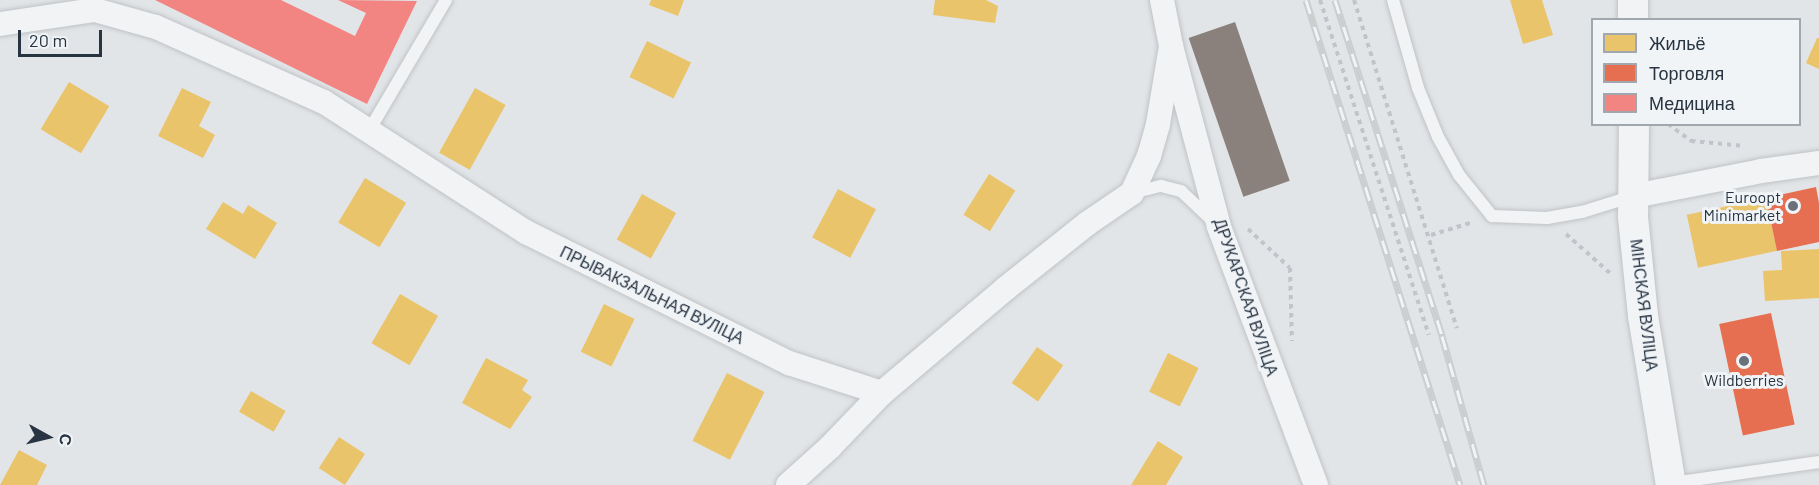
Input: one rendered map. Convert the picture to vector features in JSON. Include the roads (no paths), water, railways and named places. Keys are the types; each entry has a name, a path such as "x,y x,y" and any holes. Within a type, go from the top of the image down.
{"street":[{"name":"ДРУКАРСКАЯ ВУЛІЦА","path":"1162,0 1171,46 1219,227 1316,485"},
{"path":"1633,0 1633,18"},
{"name":"ПРЫВАКЗАЛЬНАЯ ВУЛІЦА","path":"0,24 94,10 156,27 324,102 370,129 525,232 789,363 882,393"},
{"path":"788,485 830,447 882,393 1014,281 1088,222 1132,193 1149,156 1158,124 1171,46"},
{"name":"МІНСКАЯ ВУЛІЦА","path":"1634,126 1633,217 1643,316 1670,484"},
{"path":"1634,196 1761,171 1819,163"},
{"path":"1296,485 1304,454"}],"lane":[{"path":"370,129 446,0"},
{"path":"1393,0 1418,88 1438,137 1459,175 1492,216 1547,218 1582,212 1634,196"},
{"path":"1132,193 1161,186 1181,191 1219,227"},
{"path":"1670,484 1819,462"}],"railway":[{"path":"1306,0 1460,485"},
{"path":"1335,0 1442,336 1484,485"}],"place":[{"name":"Euroopt Minimarket","path":"1793,206"},
{"name":"Wildberries","path":"1744,361"}]}
